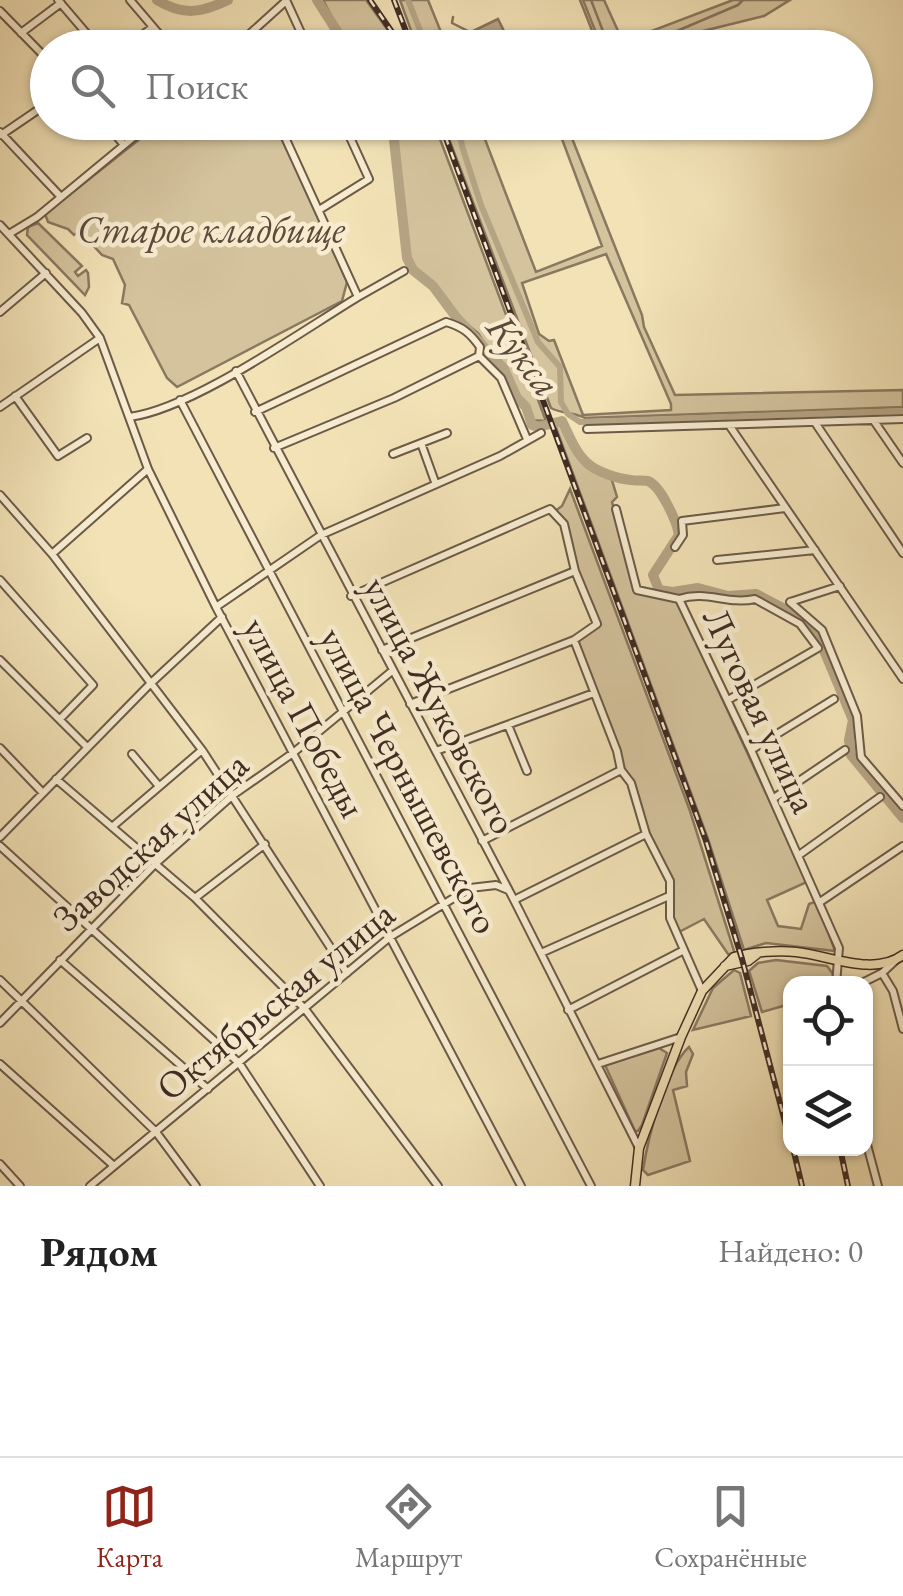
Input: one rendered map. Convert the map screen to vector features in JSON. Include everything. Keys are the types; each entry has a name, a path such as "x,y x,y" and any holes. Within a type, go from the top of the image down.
{"main road":[{"path":"635,1186 639,1148 681,1036 702,991 734,957 795,952 862,964 899,957"}],"street":[{"path":"130,0 156,30"},
{"path":"254,30 286,1 300,30"},
{"path":"22,33 60,2 84,30"},
{"path":"1,15 30,41"},
{"path":"149,30 153,27"},
{"path":"30,114 1,134 60,197"},
{"path":"120,140 124,145"},
{"path":"3,230 37,218 130,140"},
{"path":"286,140 358,298"},
{"path":"319,210 370,179 352,140"},
{"name":"улица Победы","path":"3,230 100,338 148,469 216,607 522,1186"},
{"path":"130,416 151,414 236,371 404,271"},
{"path":"0,312 46,274"},
{"path":"255,412 446,322 462,327 473,337 480,347 479,356"},
{"path":"0,406 100,338"},
{"path":"479,356 501,378 527,438"},
{"path":"274,448 394,398 479,356"},
{"name":"улица Жуковского","path":"236,371 541,952 639,1148"},
{"path":"15,396 58,456 87,438"},
{"name":"улица Чернышевского","path":"180,400 591,1186"},
{"path":"587,428 903,419"},
{"path":"874,421 903,464"},
{"path":"815,423 903,553"},
{"path":"728,425 903,679"},
{"path":"393,454 447,432"},
{"path":"216,607 321,535 500,456 541,433"},
{"path":"421,443 435,482"},
{"path":"52,554 148,469"},
{"path":"2,502 52,554 202,750 347,973"},
{"path":"352,596 550,508 564,524 575,571 597,624 574,640 410,704"},
{"path":"675,546 683,534 682,521 785,508"},
{"name":"Луговая улица","path":"616,509 637,590 679,598 820,902 839,948 838,961"},
{"path":"717,560 816,550"},
{"path":"381,650 575,571"},
{"path":"0,580 93,686 60,719"},
{"path":"840,586 790,602 822,630 858,716 861,757 903,806"},
{"path":"679,598 696,594 739,603 755,600 800,624 818,648 728,700"},
{"path":"0,837 3,825 222,617"},
{"path":"574,640 621,770 632,783 646,834 670,881 670,918 702,991"},
{"path":"0,660 87,747"},
{"name":"Заводская улица","path":"0,1023 155,864 234,794 293,753 392,671"},
{"path":"436,751 594,692"},
{"path":"752,750 834,699"},
{"path":"508,725 527,771"},
{"path":"0,748 42,792"},
{"path":"112,827 202,750"},
{"path":"774,798 845,750"},
{"path":"132,754 158,785"},
{"path":"482,842 621,770"},
{"path":"56,778 195,898 306,1008 438,1186"},
{"path":"799,855 880,797"},
{"path":"514,900 646,834"},
{"path":"195,898 265,844"},
{"path":"0,846 239,1062 320,1186"},
{"path":"820,902 903,846"},
{"name":"Октябрьская улица","path":"90,1186 390,937 443,903 484,884 508,890"},
{"path":"541,952 669,896"},
{"path":"568,1010 684,950"},
{"path":"873,978 899,957"},
{"path":"60,960 208,1089"},
{"path":"837,976 838,961"},
{"path":"882,974 892,990 903,1028"},
{"path":"0,980 156,1132 196,1186"},
{"path":"598,1064 681,1036"},
{"path":"0,1064 114,1166"},
{"path":"870,1156 878,1186"},
{"path":"0,1164 20,1186"}],"green space":[{"path":"323,0 366,0 388,30 338,30"},
{"path":"400,0 428,0 440,30 411,30"},
{"path":"583,0 604,0 618,30 595,30"},
{"path":"733,0 790,0 764,16 707,30 654,30"},
{"name":"Старое кладбище","path":"139,140 282,140 347,282 342,301 177,387 167,378 129,305 122,303 125,285 113,259 102,255 80,231 74,235 48,222 45,214"},
{"path":"396,140 440,140 546,421 530,420 528,407 506,368 478,333 457,316 435,285 414,269 409,258"},
{"path":"449,140 485,140 536,272 602,246 562,140 573,140 644,327 675,395 903,390 903,407 585,418 551,408","holes":["606,254 671,410 583,415 554,340 539,334 522,283"]},
{"path":"38,223 82,266 75,272 78,276 86,270 88,273 85,295 27,235 28,227"},
{"path":"555,425 563,425 580,460 611,477 617,497 612,502 636,589 677,601 807,882 767,900 778,926 801,929 809,904 817,901 835,951 766,943 744,950 708,839"},
{"path":"570,489 690,811 735,954 728,954 704,919 679,932 673,917 672,884 649,833 633,782 624,770 577,641 599,626 577,570 568,528 555,511"},
{"path":"776,960 827,966 833,976 783,976 783,1006 762,1012 749,971 758,963"},
{"path":"734,970 740,973 751,1016 693,1030 713,988"},
{"path":"689,1047 693,1054 686,1072 687,1086 673,1090 690,1161 648,1175 643,1170 659,1105 672,1071"},
{"path":"659,1048 667,1053 642,1125 635,1131 605,1065"}],"shaded area":[{"path":"498,19 504,30 475,30"}],"waterway":[{"name":"Кукса","path":"157,0 175,9 192,11 228,0"},
{"name":"Кукса","path":"317,0 336,30"},
{"path":"408,0 420,30"},
{"path":"580,0 592,30"},
{"path":"591,0 603,30"},
{"path":"679,30 743,0"},
{"path":"453,17 452,23 466,30"},
{"name":"Кукса","path":"394,140 407,258 413,270 433,286 504,369 532,425 562,421 579,454 591,466 620,478 648,481 658,490 679,535 653,575 659,590 698,588 728,596 756,594 796,615 816,631 853,720 851,755 903,818"},
{"path":"461,140 481,205 538,342 560,367 561,402 568,414 580,422 903,411"}],"railway":[{"path":"370,0 391,30"},
{"path":"394,0 405,30"},
{"path":"447,140 706,841 783,1114"},
{"path":"795,1156 802,1186"},
{"path":"842,1156 848,1186"}]}
